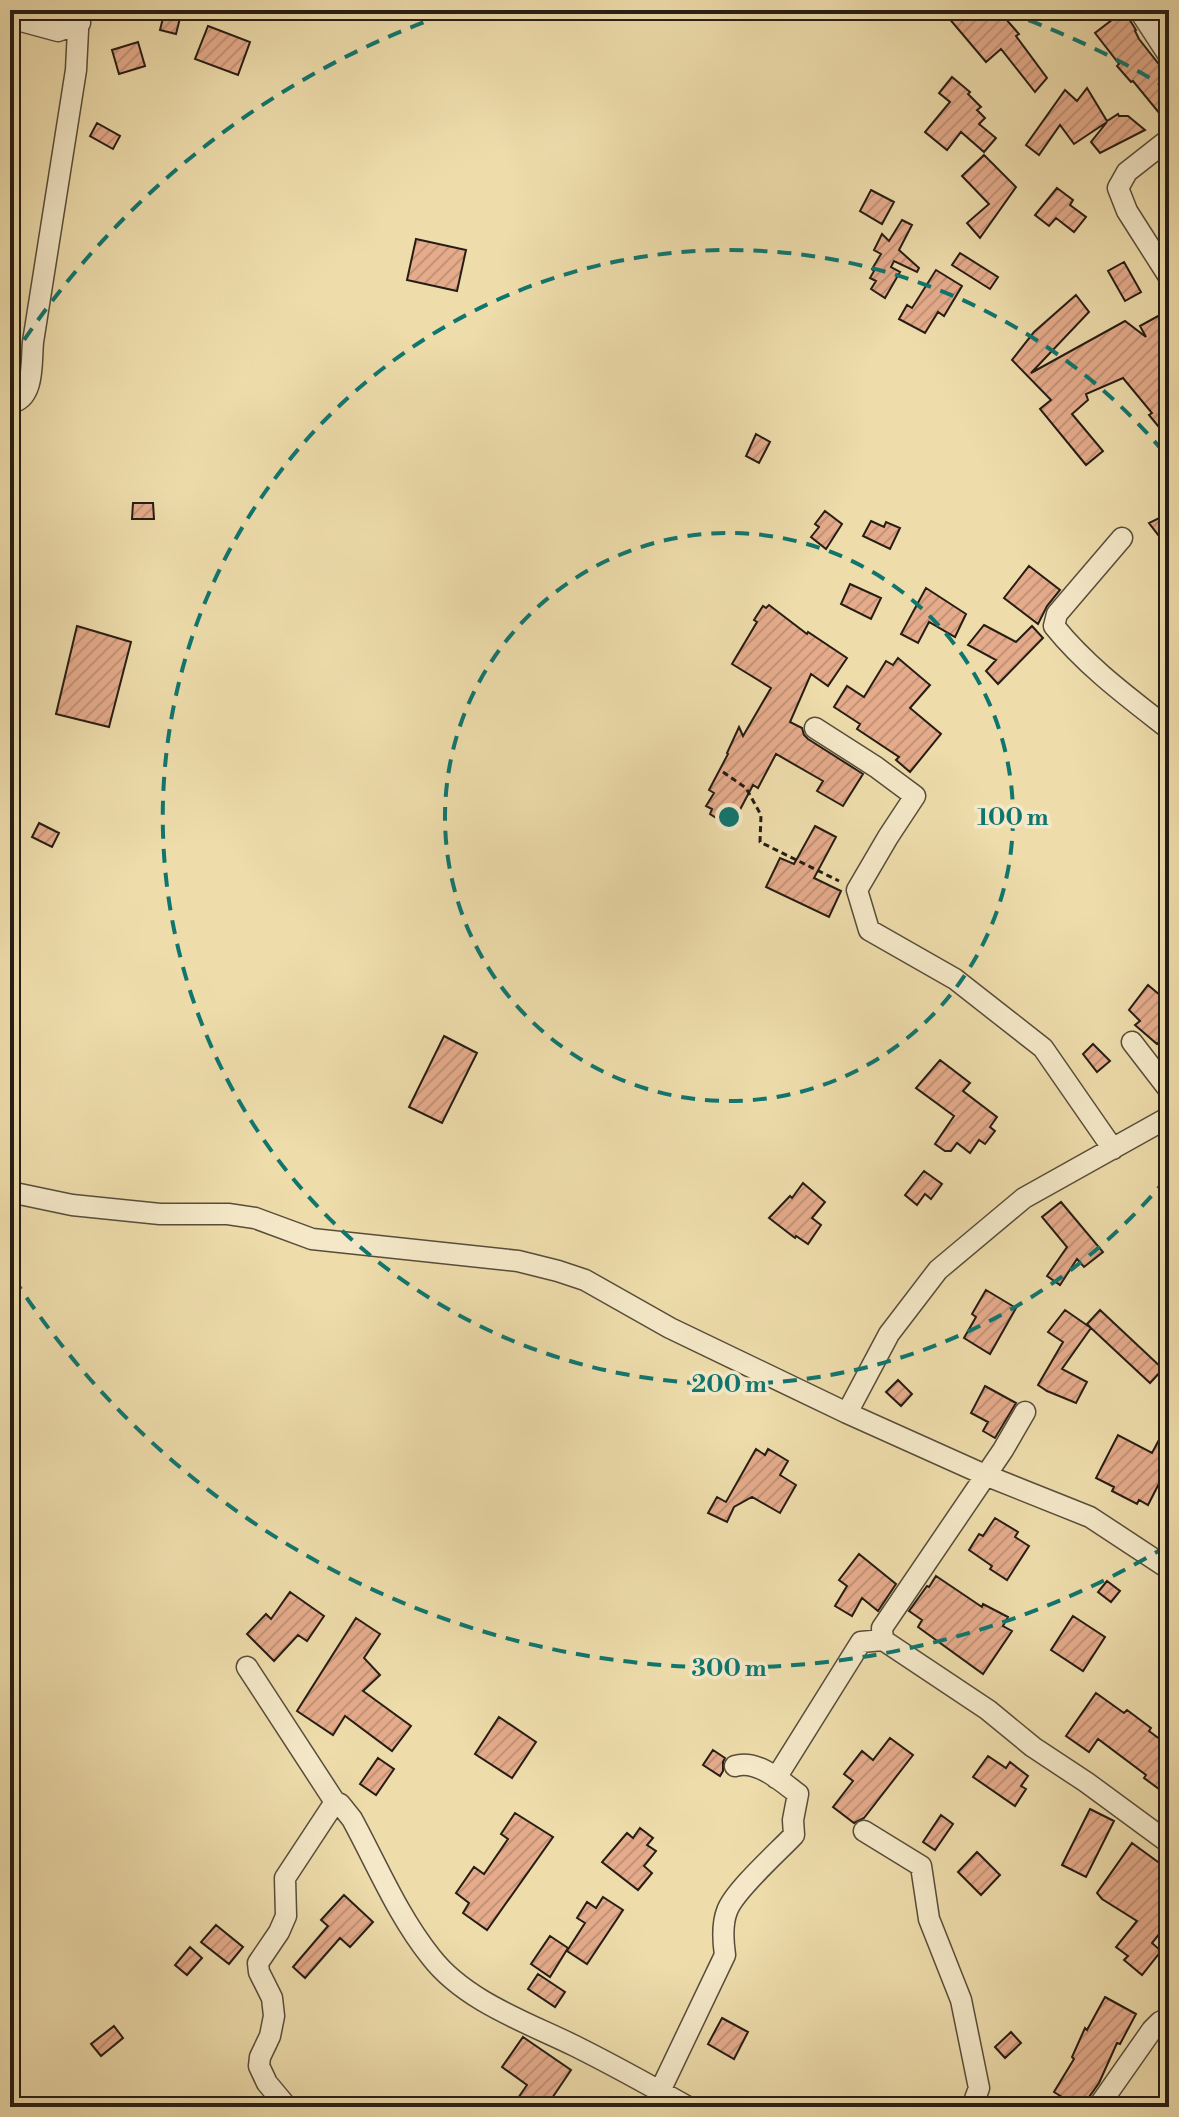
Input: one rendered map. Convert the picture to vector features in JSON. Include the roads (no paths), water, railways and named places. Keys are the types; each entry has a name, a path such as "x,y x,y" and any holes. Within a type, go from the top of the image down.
{"street":[{"path":"1139,10 1169,56"},
{"path":"10,18 58,31 79,17"},
{"path":"10,403 20,401 26,394 29,379 76,70 79,17"},
{"path":"1169,139 1127,172 1118,188 1127,211 1169,277"},
{"path":"1122,538 1057,614 1054,626 1067,643 1103,677 1169,729"},
{"path":"815,728 915,796 857,890 869,930 955,979 1043,1048 1113,1149"},
{"path":"1132,1042 1169,1090"},
{"path":"847,1413 889,1334 938,1270 1024,1198 1169,1117"},
{"path":"10,1192 88,1207 160,1214 228,1214 255,1218 312,1239 518,1261 558,1271 585,1280 670,1328 847,1413 985,1475 1090,1517 1169,1569"},
{"path":"883,1640 882,1628 1003,1450 1025,1412"},
{"path":"776,1778 861,1642 883,1640 988,1710 1033,1747 1169,1843"},
{"path":"247,1667 335,1802 352,1819 409,1924 432,1958 451,1978 496,2007 688,2107"},
{"path":"660,2091 725,1955 723,1937 727,1911 739,1892 794,1835 793,1820 798,1794 776,1778 745,1763 735,1766"},
{"path":"287,2107 267,2083 259,2066 274,2016 272,1998 259,1972 258,1963 286,1916 285,1878 335,1802"},
{"path":"864,1831 921,1866 929,1919 961,2000 979,2088 972,2107"},
{"path":"1098,2107 1152,2030 1169,2018"}]}
